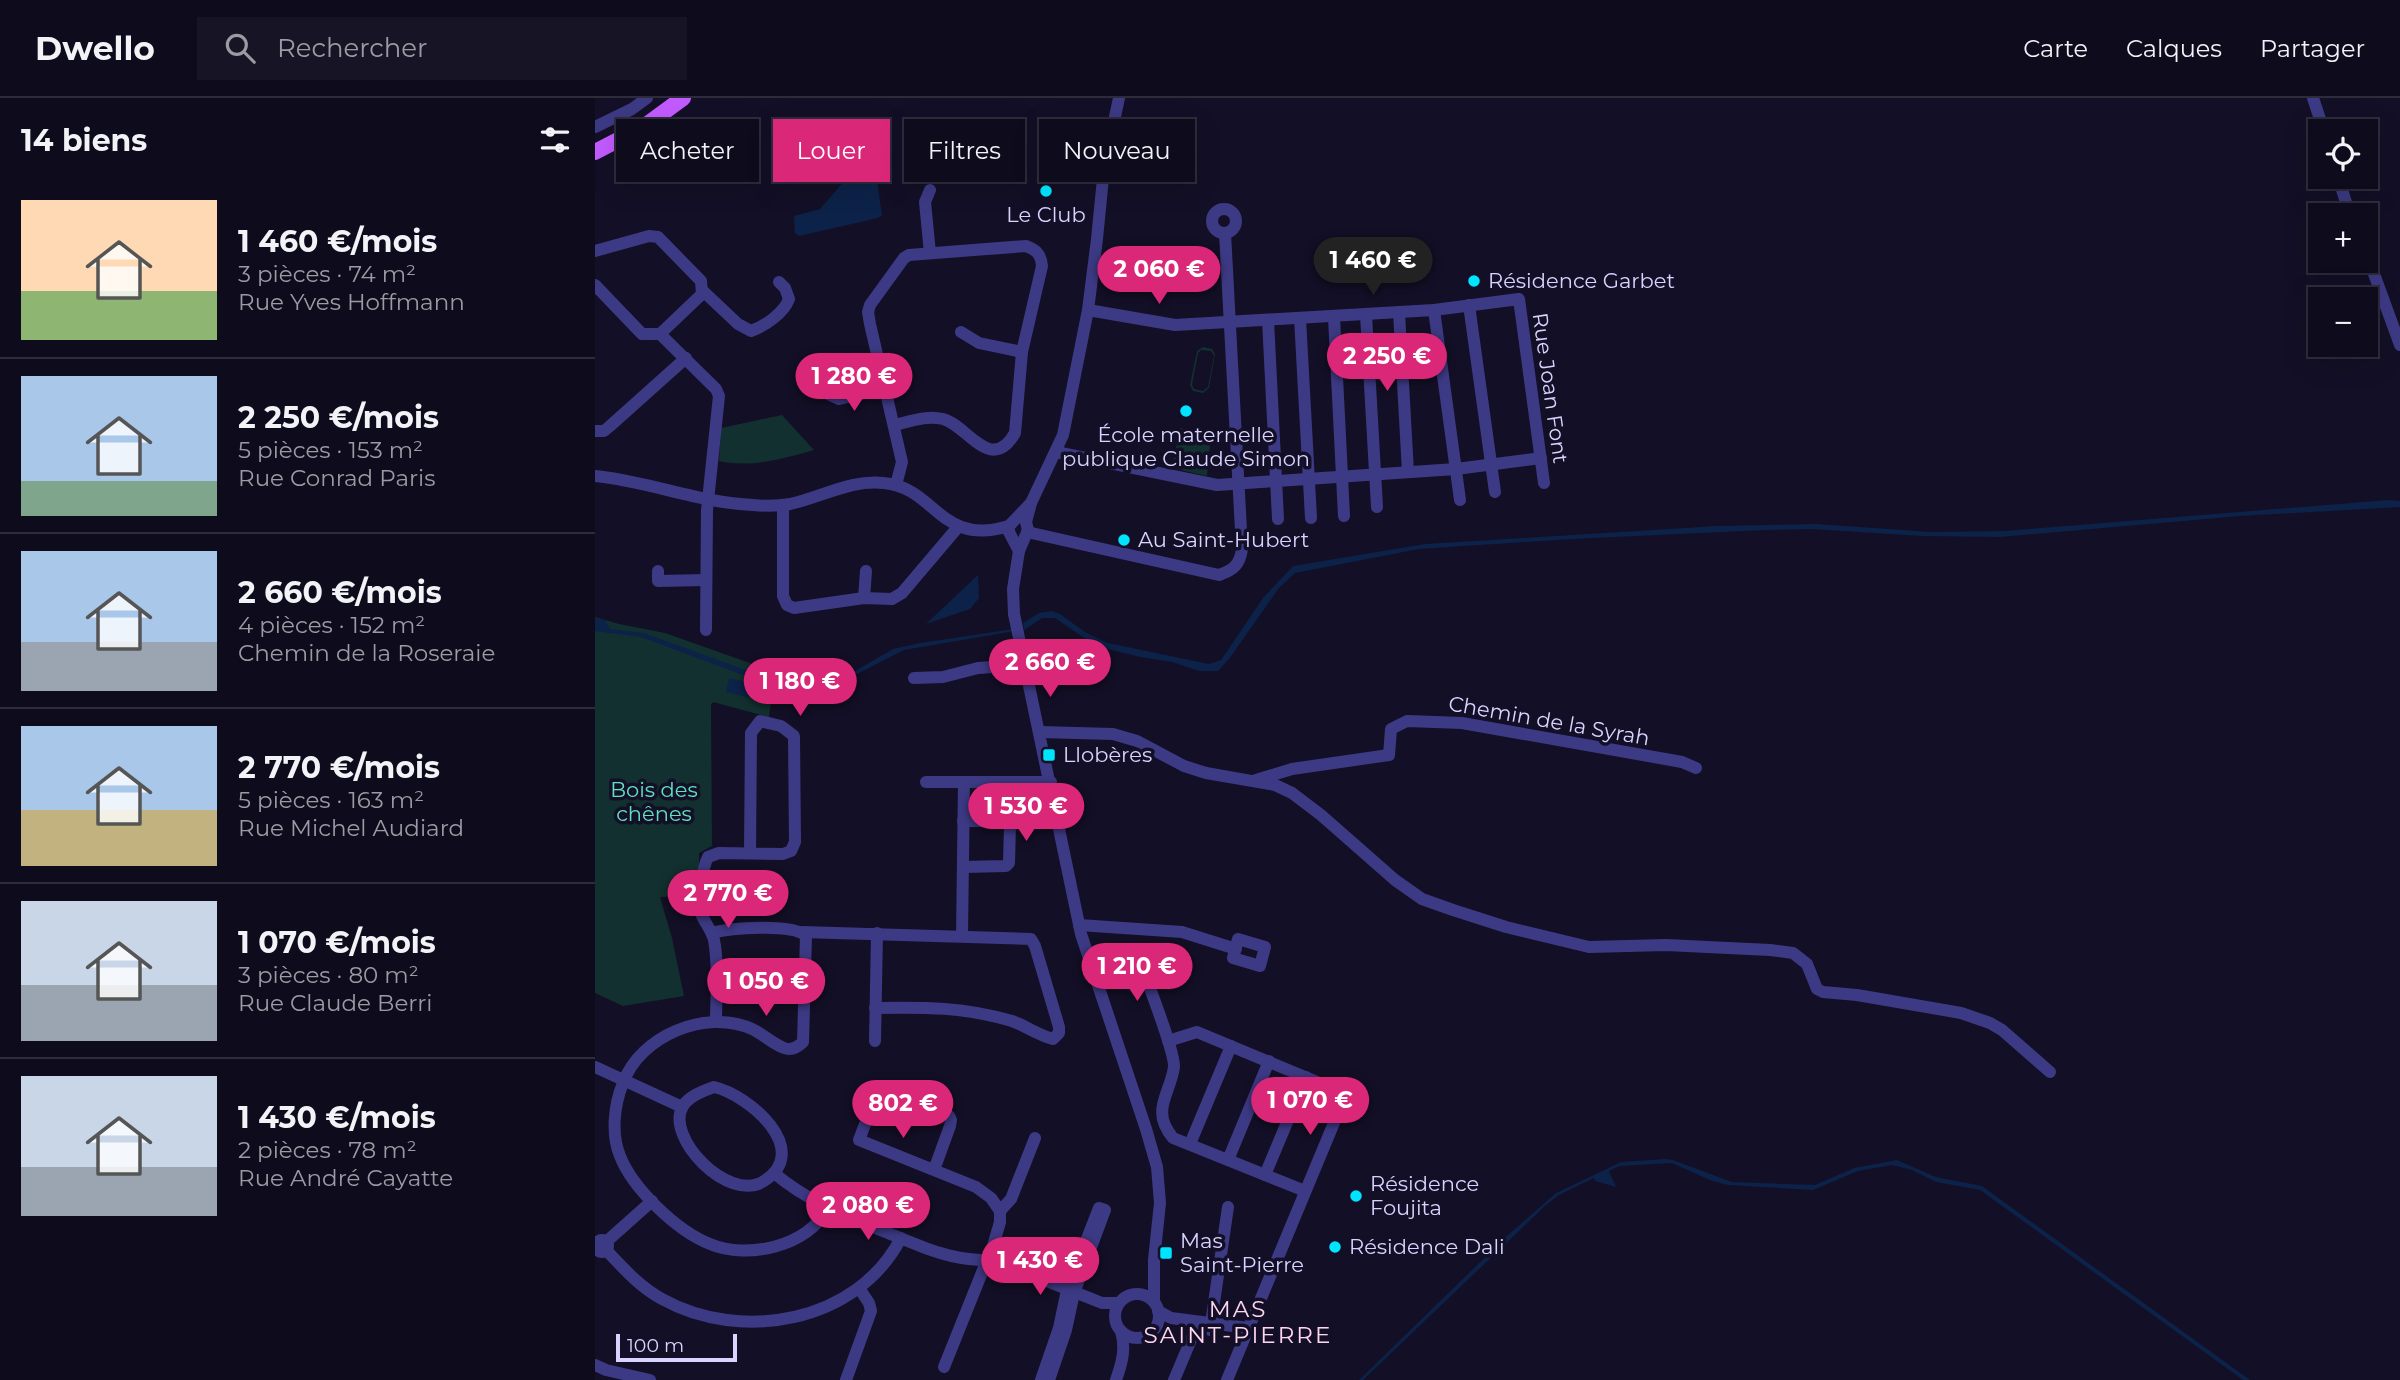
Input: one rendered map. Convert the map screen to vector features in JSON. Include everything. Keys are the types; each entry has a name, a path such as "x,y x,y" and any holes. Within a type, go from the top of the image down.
{"main road":[{"path":"595,149 641,122 674,98"},
{"path":"595,149 625,139 683,98"}],"street":[{"path":"595,127 632,109 647,98"},
{"path":"1119,98 1104,168 1088,310 1063,435 1031,503 1015,530 1019,551 1013,589 1014,612 1079,925 1157,1167 1160,1203 1154,1260 1155,1328"},
{"path":"2313,98 2320,119"},
{"path":"930,190 925,202 930,253"},
{"path":"595,476 752,505 783,505 857,483 884,482 908,490 958,527 984,531 1015,530 1219,575 1232,570 1241,560 1225,233"},
{"path":"595,251 649,236 658,237 701,281 703,290 738,324 751,331 761,327 786,306 789,299 785,288 779,282"},
{"path":"895,425 929,418 941,419 950,422 983,447 1001,447 1010,441 1015,433 1023,352 1042,266 1041,257 1035,249 1026,246 909,255 870,305 868,312 902,462 896,485"},
{"path":"2374,273 2400,345"},
{"path":"595,285 642,334 660,334 716,389 719,396 709,498 706,630"},
{"path":"660,334 703,290"},
{"name":"Rue Joan Font","path":"1469,305 1519,299 1544,483"},
{"path":"1088,310 1175,325 1366,315 1469,305 1495,492"},
{"path":"1434,310 1460,500"},
{"path":"1399,312 1408,472"},
{"path":"1366,315 1377,507"},
{"path":"1334,317 1345,516"},
{"path":"1300,318 1311,518"},
{"path":"1268,320 1278,519"},
{"path":"961,332 979,343 1023,352"},
{"path":"595,431 604,431 685,358"},
{"path":"826,393 839,399 887,388"},
{"path":"1056,452 1217,485 1456,469 1541,458"},
{"path":"783,505 783,610 864,598 892,599 902,593 958,527"},
{"path":"658,571 658,581 706,580"},
{"path":"864,598 866,571"},
{"path":"913,678 943,677 978,668 1025,665"},
{"path":"716,1023 714,941 701,913 699,898 703,886 704,864 708,857 719,853 750,853 783,853 791,850 795,842 794,736 781,726 760,721 751,733 750,853"},
{"name":"Chemin de la Syrah","path":"1256,780 1292,769 1389,755 1391,729 1407,721 1462,723 1682,762 1696,768"},
{"path":"1040,732 1113,734 1137,741 1184,766 1206,773 1275,785 1292,793 1321,815 1387,875 1422,899 1454,910 1506,927 1589,947 1666,945 1793,953 1807,964 1814,984 1823,992 1857,995 1961,1013 1990,1023 2003,1030 2050,1072"},
{"path":"926,782 1051,782"},
{"path":"962,936 964,782"},
{"path":"963,821 1005,821 1010,825 1009,863 1006,866 963,867"},
{"path":"1079,925 1182,932 1236,949"},
{"path":"712,933 725,929 795,929 802,932 1031,939 1059,1027 1057,1036 1052,1039 1015,1022 970,1010 875,1007"},
{"path":"802,932 806,936 803,1042 792,1049 785,1049 752,1029 716,1023 700,1024 665,1035 638,1057 623,1080 615,1119 619,1154 628,1170 652,1201 679,1225 712,1245 751,1250 783,1245 815,1226 823,1218 827,1208"},
{"path":"875,1041 877,933"},
{"path":"1137,953 1174,1065 1161,1111 1167,1131 1173,1138 1305,1191"},
{"path":"1168,1041 1197,1032 1346,1094 1227,1380"},
{"path":"1190,1144 1231,1046"},
{"path":"1228,1160 1269,1061"},
{"path":"595,1067 677,1105"},
{"path":"1265,1175 1306,1077"},
{"path":"714,1087 739,1096 758,1111 780,1140 779,1162 774,1172 764,1182 753,1186 728,1183 706,1167 691,1150 683,1134 677,1105 714,1087"},
{"path":"934,1170 950,1126 949,1116 919,1105 867,1119 859,1140 976,1187 991,1198 1000,1211 1000,1222 988,1260 944,1367"},
{"path":"1000,1211 1011,1199 1035,1138"},
{"path":"774,1172 793,1189 827,1208 942,1255 988,1260 1117,1309"},
{"path":"652,1201 600,1245 638,1284 663,1299 687,1311 737,1323 762,1322 813,1312 845,1299 883,1264 901,1238"},
{"path":"1210,1327 1228,1207"},
{"path":"1041,1380 1070,1291 1099,1208 1105,1210 1070,1291 1066,1331 1049,1380"},
{"path":"1116,1380 1123,1358 1124,1342 1115,1321 1117,1309 1145,1283 1154,1260"},
{"path":"831,1380 846,1378 871,1311 859,1288"},
{"path":"1135,1294 1142,1294 1171,1318 1247,1332"},
{"path":"1123,1358 1140,1337 1155,1328 1169,1325 1210,1327"},
{"path":"1174,1380 1196,1328"},
{"path":"1121,1331 1128,1336 1140,1337"},
{"path":"595,1365 650,1380"}],"green space":[{"path":"1203,347 1212,349 1215,354 1209,388 1203,393 1193,391 1190,385 1197,351","holes":["1201,350 1211,351 1214,356 1208,387 1203,391 1194,389 1192,385 1198,353"]},
{"path":"782,415 814,450 755,463 719,461 721,428"},
{"path":"1180,428 1211,435 1207,476 1172,468"},
{"name":"Bois des chênes","path":"595,617 665,633 775,672 769,717 713,702 711,705 712,846 699,853 695,896 660,897 684,996 623,1006 595,993"}],"water":[{"path":"843,182 877,182 882,215 878,218 799,236 795,233 794,216 820,209"},
{"path":"2400,501 2400,507 2240,516 2001,537 1921,536 1813,529 1572,539 1419,549 1295,573 1279,588 1218,671 1199,671 1172,662 1096,646 1055,618 1042,618 1024,630 1023,623 1039,613 1052,611 1108,643 1209,664 1221,660 1263,598 1293,566 1425,544 1717,526 1816,524 1931,532 2005,531"},
{"path":"978,575 979,598 970,609 926,624"},
{"path":"595,618 605,620 610,629 644,633 751,672 815,680 848,675 893,649 1014,629 1015,631 904,650 855,675 808,684 743,675 641,637 595,631"},
{"path":"729,678 771,688 768,702 726,692"},
{"path":"1665,1159 1732,1182 1815,1185 1854,1168 1897,1160 1936,1177 1982,1186 2250,1380 2243,1380 1980,1190 1936,1182 1912,1170 1892,1165 1858,1171 1813,1190 1728,1185 1712,1181 1672,1163 1619,1166 1609,1171 1616,1187 1595,1181 1594,1178 1559,1195 1363,1380 1359,1380 1508,1235 1556,1193 1621,1162"}],"place":[{"name":"Le Club","path":"1046,191"},
{"name":"Résidence Garbet","path":"1474,281"},
{"name":"École maternelle publique Claude Simon","path":"1186,411"},
{"name":"Au Saint-Hubert","path":"1124,540"},
{"name":"Llobères","path":"1049,755"},
{"name":"Résidence Foujita","path":"1356,1196"},
{"name":"Résidence Dali","path":"1335,1247"},
{"name":"Mas Saint-Pierre","path":"1166,1253"}],"district":[{"name":"MAS SAINT-PIERRE","path":"1238,1322"}]}
